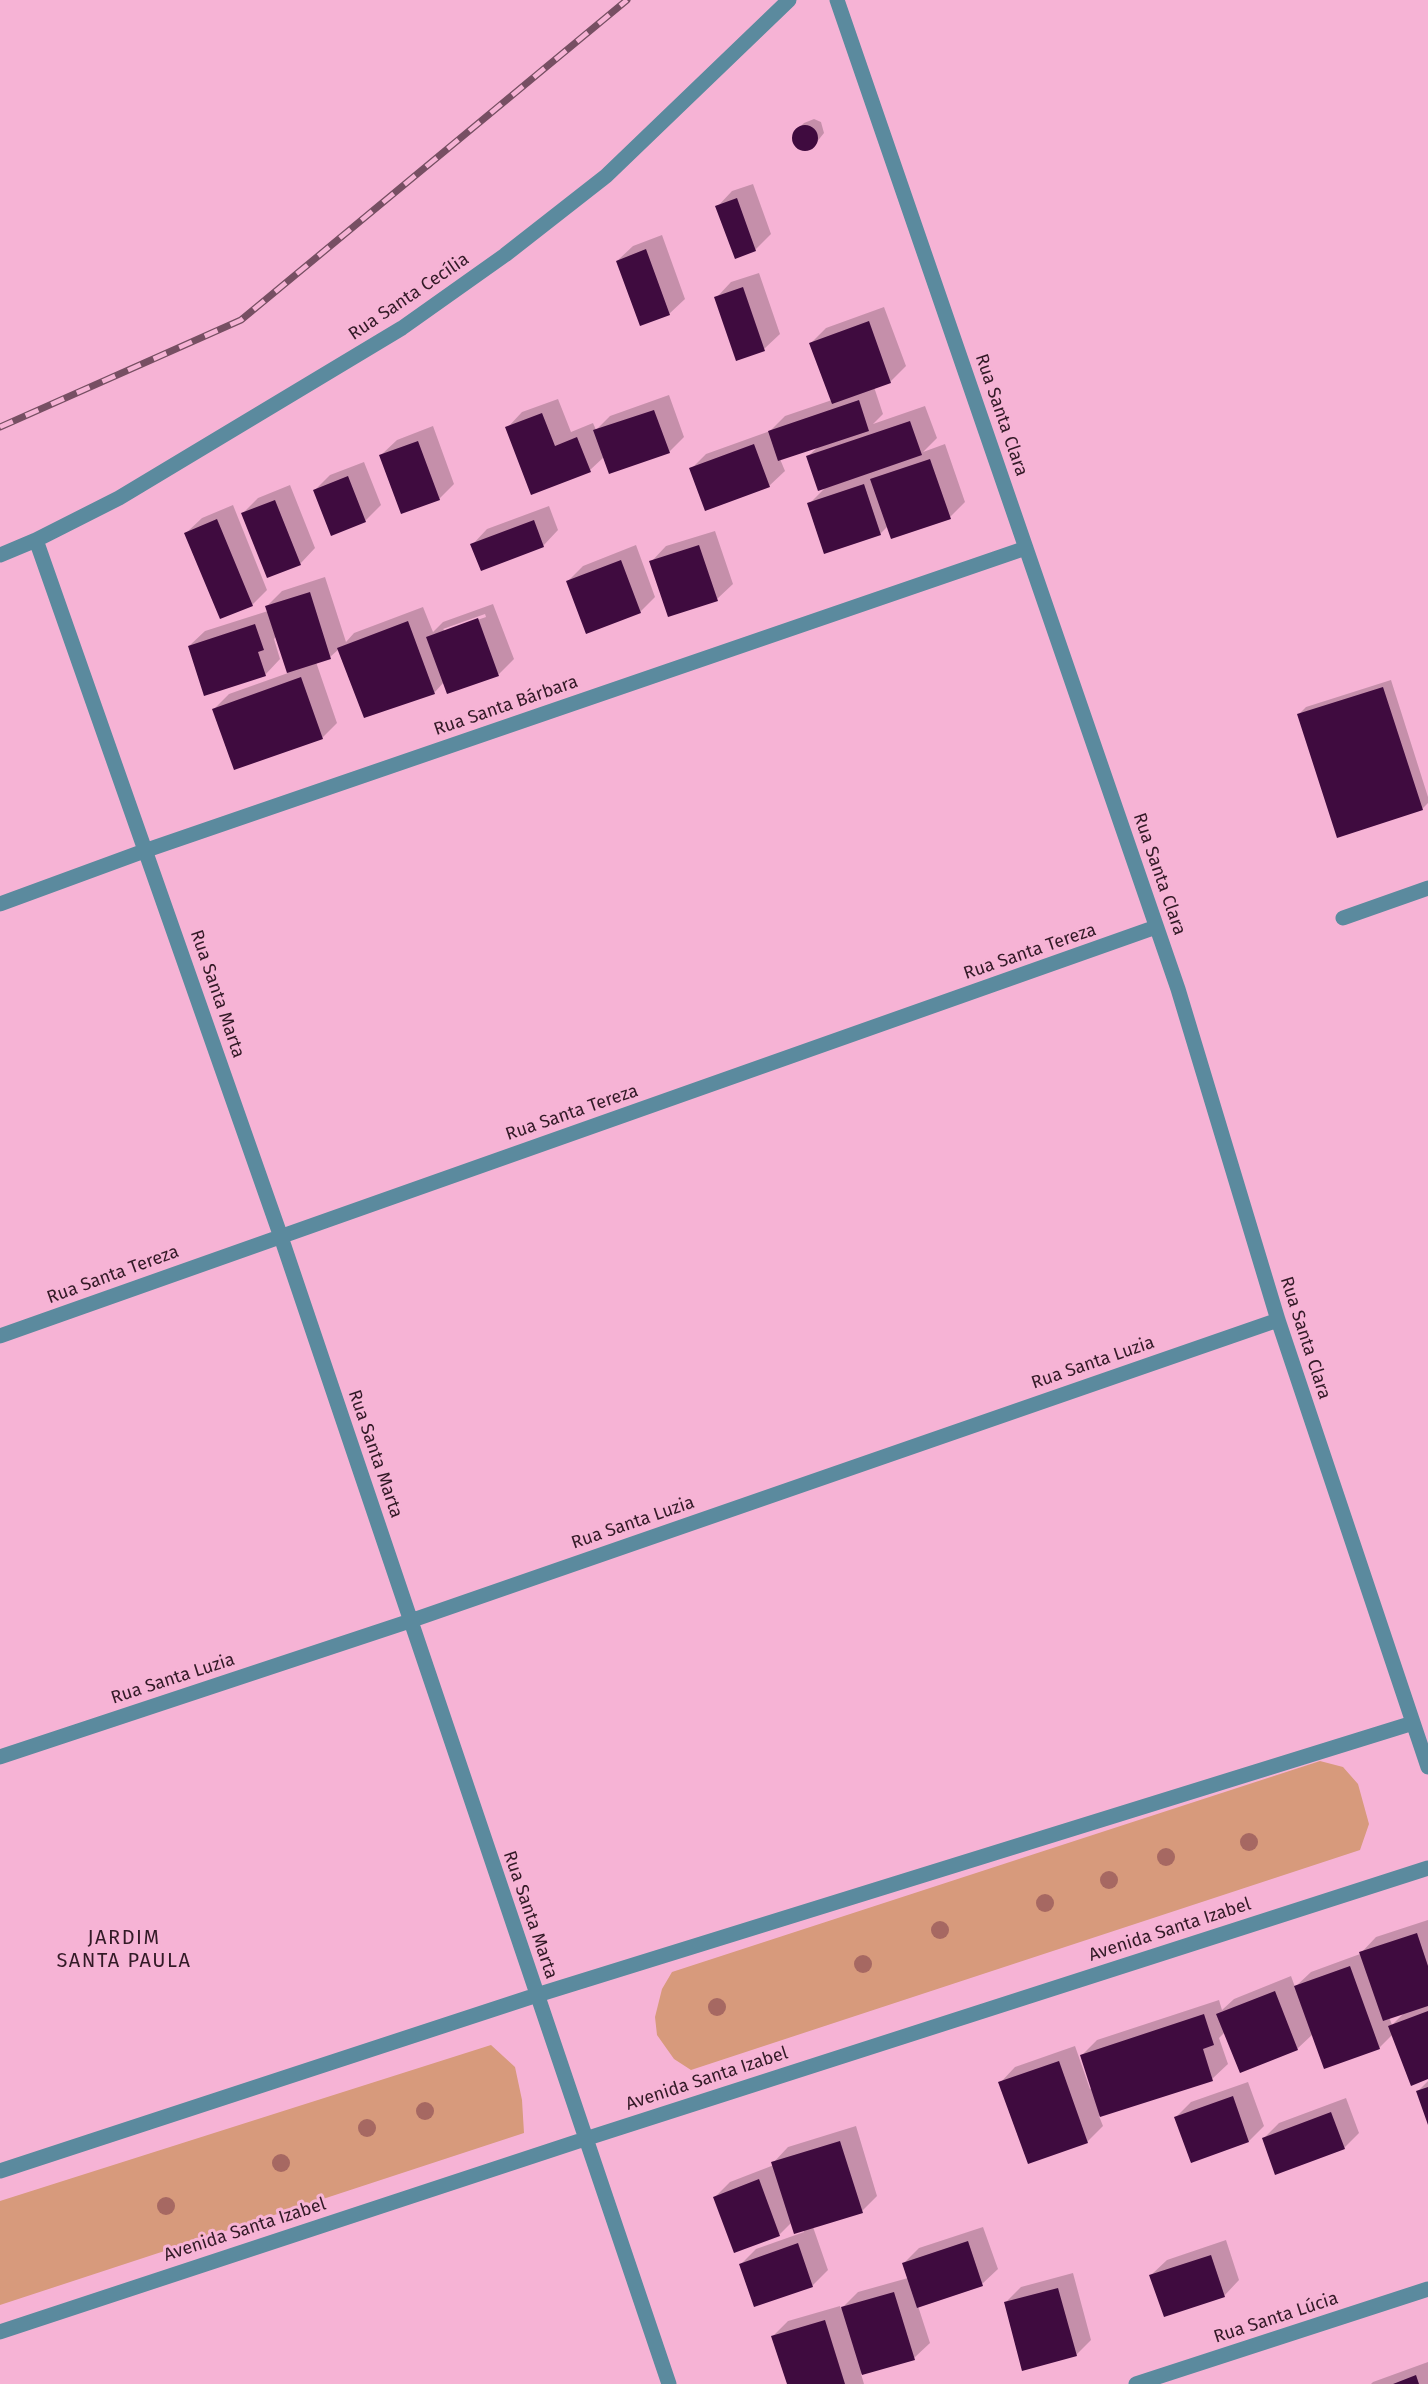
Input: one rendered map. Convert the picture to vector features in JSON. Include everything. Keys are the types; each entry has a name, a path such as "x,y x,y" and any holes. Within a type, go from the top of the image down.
{"street":[{"name":"Rua Santa Cecília","path":"0,555 36,540 119,498 402,328 467,282 606,176 789,0"},
{"name":"Rua Santa Clara","path":"837,0 1178,989 1278,1320 1428,1767"},
{"name":"Rua Santa Marta","path":"36,540 147,850 281,1237 669,2384"},
{"name":"Rua Santa Bárbara","path":"0,904 147,850 1026,548"},
{"path":"1343,918 1428,888"},
{"name":"Rua Santa Tereza","path":"0,1336 1156,927"},
{"name":"Rua Santa Luzia","path":"0,1757 410,1621 1278,1320"},
{"path":"0,2171 537,1995 1413,1723"},
{"name":"Avenida Santa Izabel","path":"0,2332 585,2139 1428,1868"},
{"name":"Rua Santa Lúcia","path":"1136,2384 1428,2289"}],"shaded area":[{"path":"1320,1761 1343,1767 1358,1784 1369,1824 1360,1850 691,2070 674,2059 657,2035 655,2017 662,1989 672,1972"},
{"path":"491,2045 515,2067 522,2100 524,2133 0,2305 0,2201"}],"building":[{"path":"805,125 814,129 818,138 814,147 805,151 796,147 792,138 796,129"},
{"path":"737,198 756,251 735,259 715,206"},
{"path":"646,249 670,315 640,326 616,261"},
{"path":"743,287 765,351 736,361 714,297"},
{"path":"869,321 891,383 832,404 809,343"},
{"path":"859,400 869,431 778,461 768,431"},
{"path":"654,410 670,453 609,474 593,430"},
{"path":"542,413 555,446 577,437 591,472 531,495 505,427"},
{"path":"910,421 922,455 818,491 806,456"},
{"path":"418,441 440,500 401,514 379,455"},
{"path":"754,444 770,487 705,511 689,468"},
{"path":"930,459 951,519 891,539 870,479"},
{"path":"348,476 366,522 331,536 313,490"},
{"path":"864,484 881,535 824,554 807,503"},
{"path":"275,500 301,565 267,578 241,513"},
{"path":"217,519 253,606 220,619 184,533"},
{"path":"534,520 544,547 481,571 470,544"},
{"path":"699,545 718,601 668,617 649,561"},
{"path":"621,560 641,613 586,634 566,581"},
{"path":"310,592 331,659 287,673 265,606"},
{"path":"478,618 499,676 447,694 426,637"},
{"path":"408,621 435,694 364,718 337,648"},
{"path":"255,624 264,650 258,652 266,676 204,696 188,646"},
{"path":"301,677 323,739 234,770 212,709"},
{"path":"1383,687 1423,810 1337,838 1297,714"},
{"path":"1417,1933 1428,1966 1428,2006 1383,2021 1359,1952"},
{"path":"1350,1966 1380,2049 1324,2069 1294,1986"},
{"path":"1275,1991 1298,2050 1240,2073 1216,2014"},
{"path":"1428,2011 1428,2079 1411,2086 1388,2026"},
{"path":"1204,2014 1214,2045 1203,2049 1213,2081 1100,2117 1080,2055"},
{"path":"1059,2061 1088,2143 1028,2164 998,2082"},
{"path":"1428,2087 1428,2125 1416,2091"},
{"path":"1233,2096 1249,2142 1191,2163 1174,2117"},
{"path":"1331,2112 1345,2149 1275,2175 1262,2138"},
{"path":"840,2141 863,2213 794,2234 771,2162"},
{"path":"759,2179 780,2236 734,2253 713,2197"},
{"path":"968,2241 983,2286 917,2308 902,2263"},
{"path":"798,2243 813,2287 754,2307 739,2264"},
{"path":"1211,2255 1225,2297 1164,2317 1149,2275"},
{"path":"1058,2288 1077,2356 1022,2371 1004,2302"},
{"path":"894,2292 915,2360 862,2375 841,2307"},
{"path":"825,2320 845,2384 787,2384 771,2336"},
{"path":"1416,2375 1419,2384 1393,2384"}],"railway":[{"path":"0,427 241,320 627,0"}],"district":[{"name":"JARDIM SANTA PAULA","path":"124,1950"}]}
